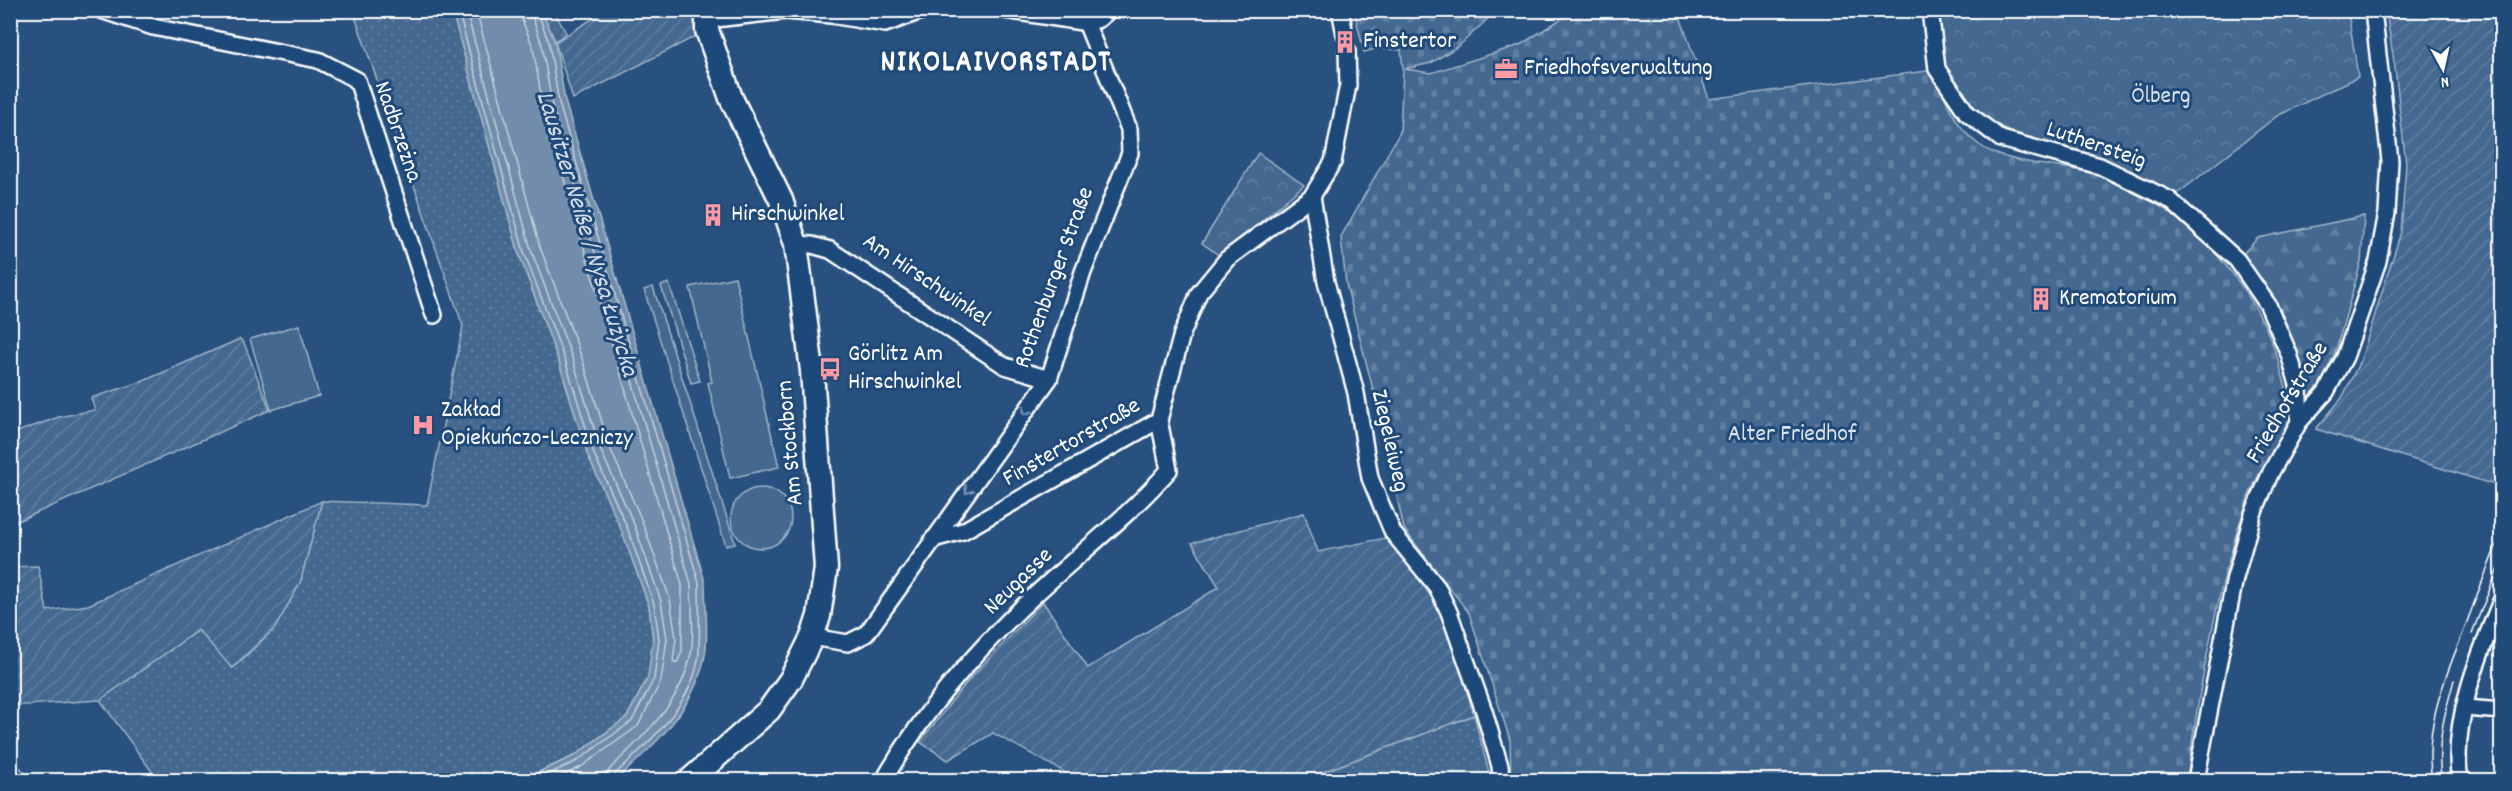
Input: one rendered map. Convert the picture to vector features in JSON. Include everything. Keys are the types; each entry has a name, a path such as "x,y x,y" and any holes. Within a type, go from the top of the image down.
{"street":[{"name":"Nadbrzeżna","path":"101,10 153,27 318,60 357,80 434,315"},
{"path":"796,244 781,200 731,98 707,30 706,15 786,11 831,15 885,24 924,10"},
{"path":"1005,10 1099,19 1109,10"},
{"name":"Finstertorstraße","path":"933,539 963,531 1160,420 1182,334 1199,293 1227,259 1312,196 1334,162 1348,85 1346,42 1340,10"},
{"name":"Luthersteig","path":"1930,10 1937,69 1967,113 2001,139 2100,166 2170,200 2237,260 2268,306 2289,354 2299,388 2299,422"},
{"name":"Friedhofstraße","path":"2196,780 2235,578 2250,524 2271,472 2299,422 2326,392 2345,357 2378,261 2387,213 2390,161 2373,10"},
{"name":"Rothenburger Straße","path":"933,539 1049,380 1083,272 1130,153 1129,129 1084,17"},
{"name":"Ziegeleiweg","path":"1312,196 1326,282 1356,393 1370,478 1393,533 1437,587 1449,612 1484,711 1500,766 1501,780"},
{"name":"Am Hirschwinkel","path":"796,244 830,250 1005,366 1049,380"},
{"name":"Am Stockborn","path":"796,244 812,371 826,541 824,595 812,637"},
{"name":"Neugasse","path":"884,780 905,744 982,649 1035,595 1151,490 1169,470 1160,420"},
{"path":"690,780 769,710 791,679 812,637 848,643 866,634 933,539"},
{"path":"2460,780 2459,745 2465,708 2473,677 2502,599"},
{"path":"2465,708 2502,711"}],"green space":[{"name":"Alter Friedhof","path":"1354,10 1496,11 1460,45 1431,63 1405,69 1431,73 1520,45 1575,10 1678,11 1709,99 1935,70 1956,120 1978,144 2006,157 2092,173 2107,178 2166,211 2193,232 2239,282 2257,311 2272,342 2287,390 2290,419 2250,493 2226,569 2203,674 2187,780 1511,780 1510,740 1469,613 1404,529 1376,401 1346,284 1341,237 1400,132 1403,69 1401,50 1379,48 1364,52"},
{"path":"353,11 452,11 519,254 560,365 588,456 621,529 649,606 653,640 648,677 627,717 574,756 521,780 158,780 100,700 198,630 233,668 275,628 300,583 322,501 427,505 463,326"},
{"path":"542,11 554,11 566,33 555,41"},
{"path":"605,11 695,11 696,36 573,99 555,42"},
{"name":"Ölberg","path":"1932,11 2348,11 2358,77 2277,116 2172,198 2001,137 1968,111 1939,69"},
{"path":"2386,11 2485,11 2502,15 2501,487 2316,429 2342,398 2361,359 2401,232 2406,164"},
{"path":"1258,153 1304,185 1220,256 1202,243"},
{"path":"2364,216 2361,262 2335,353 2318,390 2302,414 2302,387 2238,259 2258,238"},
{"path":"735,277 779,467 730,478 708,383 712,382 690,287"},
{"path":"669,283 700,381 691,383 661,286"},
{"path":"653,287 735,543 726,546 644,290"},
{"path":"299,325 319,396 271,410 250,339"},
{"path":"240,339 244,343 270,410 11,524 11,434 59,417 95,410 91,398 141,382"},
{"path":"761,488 778,493 786,501 791,518 786,535 778,543 761,548 744,543 736,535 731,518 736,501 744,493"},
{"path":"322,501 300,583 275,628 232,668 198,630 100,700 11,706 11,567 38,566 47,611 88,605"},
{"path":"1304,513 1318,552 1390,537 1445,617 1474,715 1301,780 1079,780 993,733 948,760 920,742 970,678 1043,602 1088,668 1219,587 1192,543"},
{"path":"1474,715 1491,780 1301,780"},
{"path":"14,760 30,780 11,780 11,762"}],"water":[{"name":"Lausitzer Neiße / Nysa Łużycka","path":"452,11 542,11 555,42 565,101 705,582 707,628 705,655 692,692 683,709 659,739 616,780 521,780 574,756 627,717 648,677 653,640 649,606 621,529 588,456 560,365 519,254"}],"tram line":[{"path":"2432,780 2431,741 2437,704 2502,531"},
{"path":"2472,633 2502,559"},
{"path":"2442,780 2440,742 2454,680"}],"place":[{"name":"Finstertor","path":"1345,42"},
{"name":"Friedhofsverwaltung","path":"1506,69"},
{"name":"Hirschwinkel","path":"713,215"},
{"name":"Krematorium","path":"2041,299"},
{"name":"Görlitz Am Hirschwinkel","path":"830,369"},
{"name":"Zakład Opiekuńczo-Leczniczy","path":"423,425"}],"district":[{"name":"NIKOLAIVORSTADT","path":"996,64"}]}
